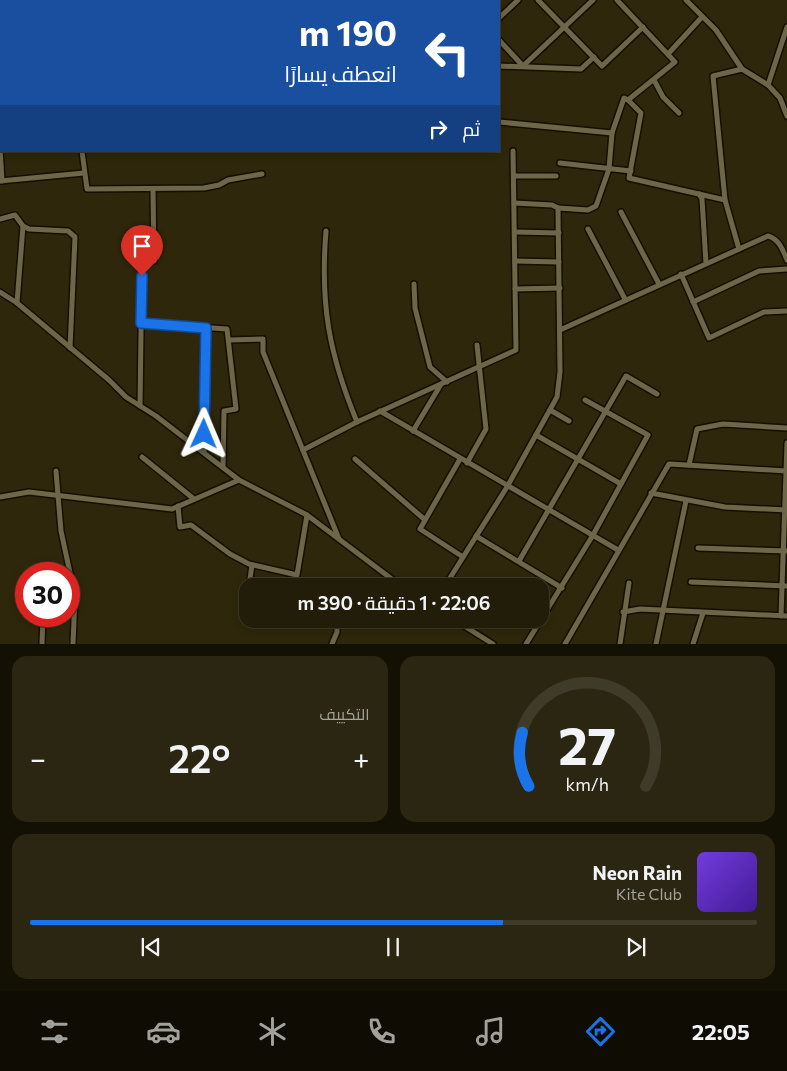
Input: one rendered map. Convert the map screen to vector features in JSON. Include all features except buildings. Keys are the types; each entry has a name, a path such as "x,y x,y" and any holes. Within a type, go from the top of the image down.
{"street":[{"path":"500,17 518,0"},
{"path":"538,0 602,66 643,27"},
{"path":"523,66 593,0"},
{"path":"617,0 675,62 628,100"},
{"path":"686,0 716,30 742,69 768,85 780,98 787,116"},
{"path":"668,54 702,17"},
{"path":"768,85 787,27"},
{"path":"500,41 523,66"},
{"path":"500,66 581,69 594,57"},
{"path":"739,248 725,200 713,76 742,69"},
{"path":"654,80 663,97 679,113"},
{"path":"514,203 552,204 558,208 588,210 596,206 609,169 612,133 624,98 641,112 629,178 725,200"},
{"path":"500,122 612,133"},
{"path":"303,450 380,411 516,350 513,151"},
{"path":"0,152 1,181 84,173"},
{"path":"82,152 87,189 204,188 219,185 228,180 262,174"},
{"path":"560,163 630,171"},
{"path":"514,176 556,176"},
{"path":"140,406 142,261 154,261 153,188"},
{"path":"698,194 702,199 706,263"},
{"path":"450,578 507,486 557,397 560,372 558,208"},
{"path":"621,212 660,284"},
{"path":"0,219 16,215 23,226 29,229 68,231 75,237 70,348"},
{"path":"18,303 23,226"},
{"path":"588,229 626,299"},
{"path":"326,231 324,258 327,321 340,380 357,422"},
{"path":"515,232 559,233"},
{"path":"560,330 768,236 774,237 782,248 787,260"},
{"path":"515,261 559,262"},
{"path":"693,302 759,270 787,269"},
{"path":"681,274 709,338 764,312 787,311"},
{"path":"414,284 415,308 430,367 447,382"},
{"path":"516,289 560,288"},
{"path":"0,292 18,303 109,380 126,397 204,452 238,480 307,515 390,578"},
{"path":"141,323 228,329 236,409 224,410 223,467"},
{"path":"204,452 206,328"},
{"path":"229,340 263,339 263,352 339,539"},
{"path":"467,463 486,429 477,345"},
{"path":"519,561 626,376 657,394"},
{"path":"413,430 440,385"},
{"path":"526,644 593,536 648,435 584,400"},
{"path":"550,410 569,421"},
{"path":"380,411 618,550"},
{"path":"689,465 697,429 723,424 787,428"},
{"path":"536,435 621,484"},
{"path":"623,612 640,609 662,612 784,616 787,443"},
{"path":"142,457 194,499"},
{"path":"460,458 420,529 464,557"},
{"path":"355,459 424,519"},
{"path":"565,644 669,464 786,471"},
{"path":"56,471 61,531 75,596 74,644"},
{"path":"0,496 30,492 172,509 238,480"},
{"path":"651,493 725,507 786,510"},
{"path":"656,644 686,501"},
{"path":"178,506 180,528 191,525 230,554 252,565 296,575 307,515"},
{"path":"476,536 562,588"},
{"path":"698,548 785,551"},
{"path":"250,578 252,565"},
{"path":"690,582 784,586"},
{"path":"620,644 623,612 629,583"},
{"path":"693,644 703,613"},
{"path":"42,644 43,627"},
{"path":"332,644 337,628"},
{"path":"467,628 493,644"}],"route":[{"path":"142,276 141,323 206,328 204,434"}]}
